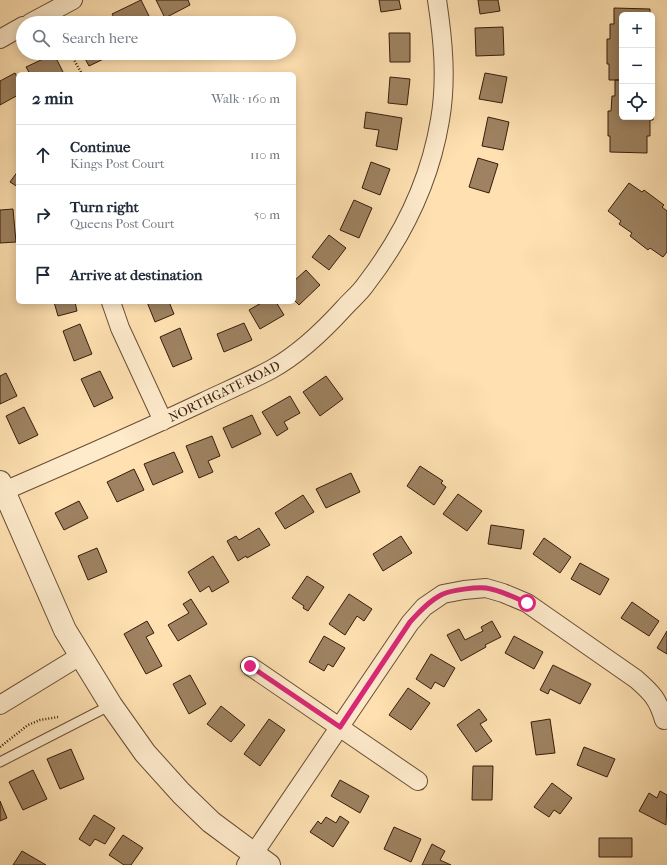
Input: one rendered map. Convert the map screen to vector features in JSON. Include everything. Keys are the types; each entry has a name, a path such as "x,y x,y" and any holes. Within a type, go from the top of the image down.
{"street":[{"path":"43,16 73,0"},
{"name":"NORTHGATE ROAD","path":"2,487 163,421 273,369 306,345 336,317 366,285 391,248 413,208 429,166 440,119 443,75 442,31 438,0"},
{"path":"0,39 16,30"},
{"path":"112,304 120,328 163,421"},
{"path":"2,487 65,630 111,705 145,753 181,793 211,822 256,861 340,727 410,622 424,607 443,594 486,588 527,603 636,679 649,691 660,705 664,720"},
{"path":"0,705 80,656"},
{"path":"250,666 418,781"}],"lane":[{"path":"0,762 111,705"}],"path":[{"path":"74,60 81,72"},
{"path":"0,747 28,725 40,720 64,716"}],"building":[{"path":"141,0 149,16 113,16 112,14"},
{"path":"156,0 188,0 190,5 169,16 164,16"},
{"path":"379,0 399,0 401,9 381,12"},
{"path":"478,0 498,0 500,11 480,14"},
{"path":"614,8 650,9 650,12 619,12 619,80 609,80 609,64 607,64 607,39 610,39 610,24 614,24"},
{"path":"503,27 504,55 476,56 475,28"},
{"path":"389,33 410,33 410,62 390,62"},
{"path":"41,60 57,60 63,72 29,72 26,67"},
{"path":"86,60 102,60 89,66"},
{"path":"15,73 16,75 16,96 0,105 0,81"},
{"path":"485,73 507,77 502,103 479,99"},
{"path":"390,77 410,79 407,105 388,103"},
{"path":"615,80 619,80 619,120 650,120 650,136 647,136 647,153 610,152 610,136 608,136 608,111 611,111 612,96 615,96"},
{"path":"366,112 402,118 397,150 376,146 379,130 364,128"},
{"path":"488,117 509,122 503,150 482,146"},
{"path":"478,158 498,164 489,193 469,187"},
{"path":"371,162 390,169 380,195 362,188"},
{"path":"16,174 16,186 10,182"},
{"path":"629,183 642,192 644,190 664,205 662,207 667,211 667,252 663,257 650,248 648,250 630,236 632,233 619,224 621,221 608,211"},
{"path":"354,200 372,208 359,238 340,230"},
{"path":"13,209 16,242 0,243 0,210"},
{"path":"329,235 346,248 329,270 312,257"},
{"path":"306,270 320,285 299,305 296,302 296,279"},
{"path":"55,304 75,304 77,311 58,316"},
{"path":"148,304 170,304 174,314 155,322"},
{"path":"260,304 277,304 284,315 260,329 249,310"},
{"path":"244,323 252,340 224,352 217,334"},
{"path":"80,324 92,354 74,361 63,331"},
{"path":"180,328 192,359 173,367 160,337"},
{"path":"100,371 113,398 94,407 81,379"},
{"path":"6,373 17,396 0,404 0,376"},
{"path":"326,376 343,399 320,416 303,392"},
{"path":"290,396 300,413 284,422 288,429 277,436 262,412"},
{"path":"24,407 38,435 19,444 6,416"},
{"path":"252,415 261,434 232,448 223,428"},
{"path":"212,436 220,456 208,461 213,472 199,478 186,446"},
{"path":"174,452 183,472 153,485 144,464"},
{"path":"420,466 443,481 441,483 446,487 434,505 407,486"},
{"path":"134,469 144,490 117,502 107,482"},
{"path":"351,473 360,492 326,508 316,489"},
{"path":"458,494 482,511 467,531 443,514"},
{"path":"303,495 314,512 285,529 275,513"},
{"path":"79,501 88,518 64,530 55,513"},
{"path":"491,525 524,530 521,549 488,544"},
{"path":"259,528 270,545 247,558 246,556 238,561 227,541 236,536 239,540"},
{"path":"401,536 412,553 383,571 373,554"},
{"path":"544,538 571,557 560,573 533,554"},
{"path":"97,548 107,572 88,580 78,556"},
{"path":"213,556 229,582 212,592 209,586 200,592 188,572"},
{"path":"580,563 609,579 600,595 571,579"},
{"path":"307,576 324,587 308,611 303,608 304,606 292,598"},
{"path":"349,594 372,609 364,621 357,616 345,635 329,624"},
{"path":"191,599 207,624 178,641 168,625 189,613 183,604"},
{"path":"632,602 659,621 649,636 621,618"},
{"path":"147,621 154,633 146,637 162,666 146,674 124,634"},
{"path":"492,621 501,637 485,645 486,647 461,661 447,635 459,629 465,640 483,631 481,627"},
{"path":"667,631 667,654 657,648"},
{"path":"324,636 345,648 333,667 328,664 324,671 309,662"},
{"path":"514,636 543,652 534,669 505,653"},
{"path":"431,654 455,668 444,687 435,682 431,689 416,679"},
{"path":"553,665 591,684 580,704 550,689 548,694 540,690"},
{"path":"190,675 206,704 189,714 173,684"},
{"path":"408,688 430,703 411,730 389,715"},
{"path":"221,706 245,725 231,742 207,724"},
{"path":"479,709 487,720 480,724 492,741 476,752 457,725"},
{"path":"269,719 285,730 260,766 244,754"},
{"path":"550,719 555,753 536,755 531,722"},
{"path":"584,747 615,759 607,777 577,765"},
{"path":"71,749 84,779 60,789 47,759"},
{"path":"473,766 493,766 492,800 472,800"},
{"path":"33,770 47,799 23,810 9,782"},
{"path":"340,780 369,796 360,813 331,796"},
{"path":"552,783 572,798 560,814 554,810 549,817 534,807"},
{"path":"660,791 667,795 666,825 639,811 649,793 657,798"},
{"path":"0,801 7,818 0,821"},
{"path":"94,815 115,828 105,844 95,839 90,846 79,839"},
{"path":"340,816 349,822 333,847 310,832 318,821 321,824 326,817 336,823"},
{"path":"394,827 421,839 411,862 384,849"},
{"path":"123,835 143,848 131,865 124,865 109,855"},
{"path":"599,838 632,838 632,857 599,857"},
{"path":"432,844 445,851 440,860 451,865 422,865"},
{"path":"22,851 46,865 13,865"}],"route":[{"path":"250,666 340,727 410,622 424,607 443,594 486,588 527,603"}]}
